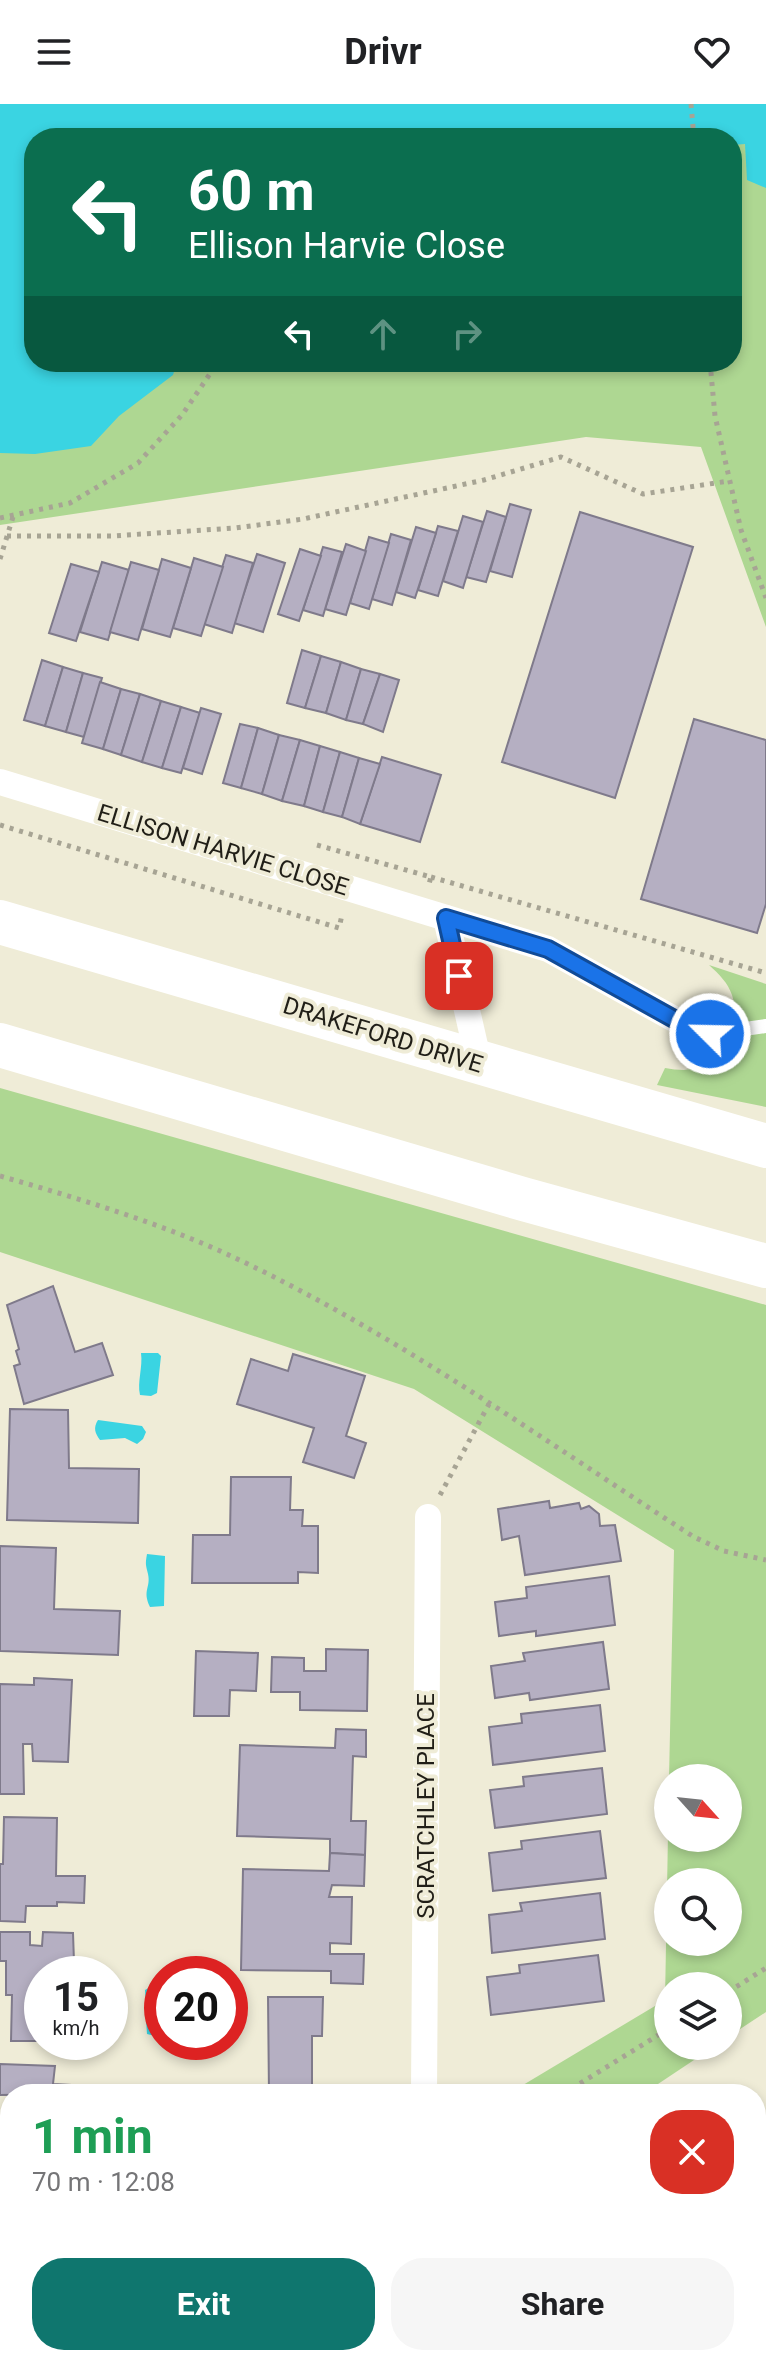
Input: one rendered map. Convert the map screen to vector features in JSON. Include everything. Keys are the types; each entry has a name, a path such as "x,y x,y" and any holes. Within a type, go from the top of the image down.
{"highway":[{"name":"DRAKEFORD DRIVE","path":"0,922 766,1146"},
{"path":"0,1045 507,1194 766,1266"}],"street":[{"name":"ELLISON HARVIE CLOSE","path":"0,782 548,949 674,1019"},
{"path":"446,918 479,1063"},
{"name":"SCRATCHLEY PLACE","path":"424,2084 428,1517"}],"lane":[{"path":"674,1019 710,1034 766,1026"}],"path":[{"path":"691,104 693,128"},
{"path":"0,518 70,503 138,463 182,415 211,372"},
{"path":"711,372 715,416 729,481 741,530 766,598"},
{"path":"7,536 112,536 235,528 303,519 484,480 561,457 643,494 729,481"},
{"path":"0,559 13,517"},
{"path":"0,825 339,928 344,909"},
{"path":"431,877 766,973"},
{"path":"0,1176 157,1225 288,1285 427,1364 694,1537 724,1551 766,1560"},
{"path":"428,1517 489,1404"},
{"path":"742,1983 766,1968"},
{"path":"579,2084 654,2038"}],"green space":[{"path":"0,104 766,104 766,627 701,447 586,437 0,525"},
{"path":"709,965 766,984 766,1107 657,1085 665,1068 684,1070 708,1061 731,1033 735,1008 732,995 723,979"},
{"path":"0,1088 766,1305 766,2012 742,2028 742,1972 666,1972 666,1956 742,1956 742,1868 667,1868 668,1852 742,1852 742,1764 669,1764 674,1550 414,1389 0,1252"},
{"path":"654,2007 654,2060 694,2060 658,2084 525,2084"}],"water":[{"path":"0,104 766,104 766,188 747,180 742,128 24,128 24,372 174,372 119,416 91,446 35,454 0,453"},
{"path":"141,1353 158,1353 161,1356 157,1393 151,1396 140,1395"},
{"path":"98,1420 142,1426 146,1432 137,1444 125,1438 100,1440 95,1430"},
{"path":"147,1554 165,1556 164,1606 150,1607 148,1601"}],"building":[{"path":"510,504 531,510 512,577 490,571"},
{"path":"487,511 506,517 486,582 466,577"},
{"path":"580,512 693,547 615,798 502,762"},
{"path":"463,516 483,522 463,588 443,581"},
{"path":"438,526 458,531 438,596 418,590"},
{"path":"416,527 436,533 415,598 396,592"},
{"path":"391,534 411,540 392,605 372,599"},
{"path":"369,537 389,543 369,609 350,603"},
{"path":"346,544 366,551 346,615 325,609"},
{"path":"323,547 342,552 323,616 303,610"},
{"path":"300,549 321,556 299,621 278,614"},
{"path":"257,554 285,563 263,632 234,623"},
{"path":"226,555 253,563 232,633 204,624"},
{"path":"194,558 223,567 201,636 173,628"},
{"path":"162,559 191,568 170,637 142,629"},
{"path":"102,562 129,570 108,640 80,632"},
{"path":"131,562 159,570 138,640 110,632"},
{"path":"71,564 99,572 76,641 49,633"},
{"path":"302,650 321,656 305,708 287,703"},
{"path":"321,656 341,662 326,713 305,708"},
{"path":"42,660 63,667 45,726 24,720"},
{"path":"341,662 361,669 346,720 326,713"},
{"path":"63,667 83,673 66,732 45,726"},
{"path":"361,669 380,674 363,724 346,720"},
{"path":"83,673 102,678 84,737 66,732"},
{"path":"380,674 399,680 383,732 363,724"},
{"path":"100,682 121,689 103,749 82,743"},
{"path":"121,689 140,694 121,755 103,749"},
{"path":"140,694 161,701 142,762 121,755"},
{"path":"161,701 181,707 162,768 142,762"},
{"path":"181,707 200,713 181,773 162,768"},
{"path":"201,708 221,714 202,774 183,768"},
{"path":"694,719 766,740 766,904 757,933 641,899"},
{"path":"240,724 258,728 241,788 223,783"},
{"path":"258,728 279,735 262,794 241,788"},
{"path":"279,735 300,740 282,801 262,794"},
{"path":"300,740 320,746 304,806 282,801"},
{"path":"320,746 340,752 323,812 304,806"},
{"path":"340,752 359,758 342,817 323,812"},
{"path":"382,757 441,775 420,842 360,824"},
{"path":"359,758 380,764 360,824 342,817"},
{"path":"53,1286 75,1352 102,1343 113,1375 24,1404 14,1366 20,1364 16,1351 19,1349 7,1305"},
{"path":"293,1354 365,1376 346,1436 366,1443 354,1478 303,1462 314,1428 237,1404 251,1359 288,1371"},
{"path":"10,1409 68,1410 69,1468 139,1469 138,1523 7,1520"},
{"path":"231,1477 291,1477 290,1510 303,1510 302,1526 318,1526 318,1573 298,1572 298,1583 192,1583 193,1535 230,1535"},
{"path":"549,1501 550,1508 579,1503 581,1509 589,1506 599,1514 600,1526 615,1525 621,1561 525,1575 519,1536 502,1540 498,1509"},
{"path":"0,1546 56,1548 54,1609 120,1611 118,1655 0,1651"},
{"path":"609,1576 615,1625 536,1636 536,1631 499,1636 495,1602 527,1598 526,1587"},
{"path":"603,1642 609,1689 530,1700 529,1693 495,1698 491,1666 525,1661 523,1653"},
{"path":"326,1649 368,1650 367,1711 300,1710 300,1692 271,1692 272,1657 304,1658 304,1671 326,1671"},
{"path":"196,1651 258,1653 256,1691 230,1690 229,1716 194,1716"},
{"path":"34,1678 72,1680 68,1762 33,1761 32,1744 23,1744 24,1794 0,1794 0,1684 34,1685"},
{"path":"600,1705 605,1751 493,1765 489,1727 522,1723 521,1714"},
{"path":"336,1729 366,1730 366,1757 353,1756 351,1821 366,1821 365,1855 330,1853 330,1839 237,1836 240,1745 335,1748"},
{"path":"602,1768 607,1814 495,1828 490,1790 524,1786 523,1777"},
{"path":"4,1817 57,1818 56,1876 85,1876 84,1903 26,1906 25,1922 0,1921"},
{"path":"600,1831 606,1878 493,1891 489,1853 522,1849 521,1841"},
{"path":"330,1853 365,1855 364,1886 332,1885 329,1897 352,1897 351,1944 330,1943 330,1954 364,1954 363,1984 331,1983 331,1971 248,1970 248,1956 241,1956 243,1869 329,1871"},
{"path":"600,1893 605,1939 492,1953 489,1915 522,1911 520,1903"},
{"path":"0,1932 30,1932 30,1945 42,1946 43,1932 73,1933 74,1956 24,1956 24,2041 11,2041 12,1995 6,1995 6,1961 0,1961"},
{"path":"598,1955 604,2001 491,2015 487,1977 520,1973 519,1965"},
{"path":"268,1997 323,1997 322,2036 312,2036 312,2084 269,2084"},
{"path":"0,2064 55,2066 53,2084 0,2084"}],"route":[{"path":"459,976 446,918 548,949 674,1019 710,1034"}]}
